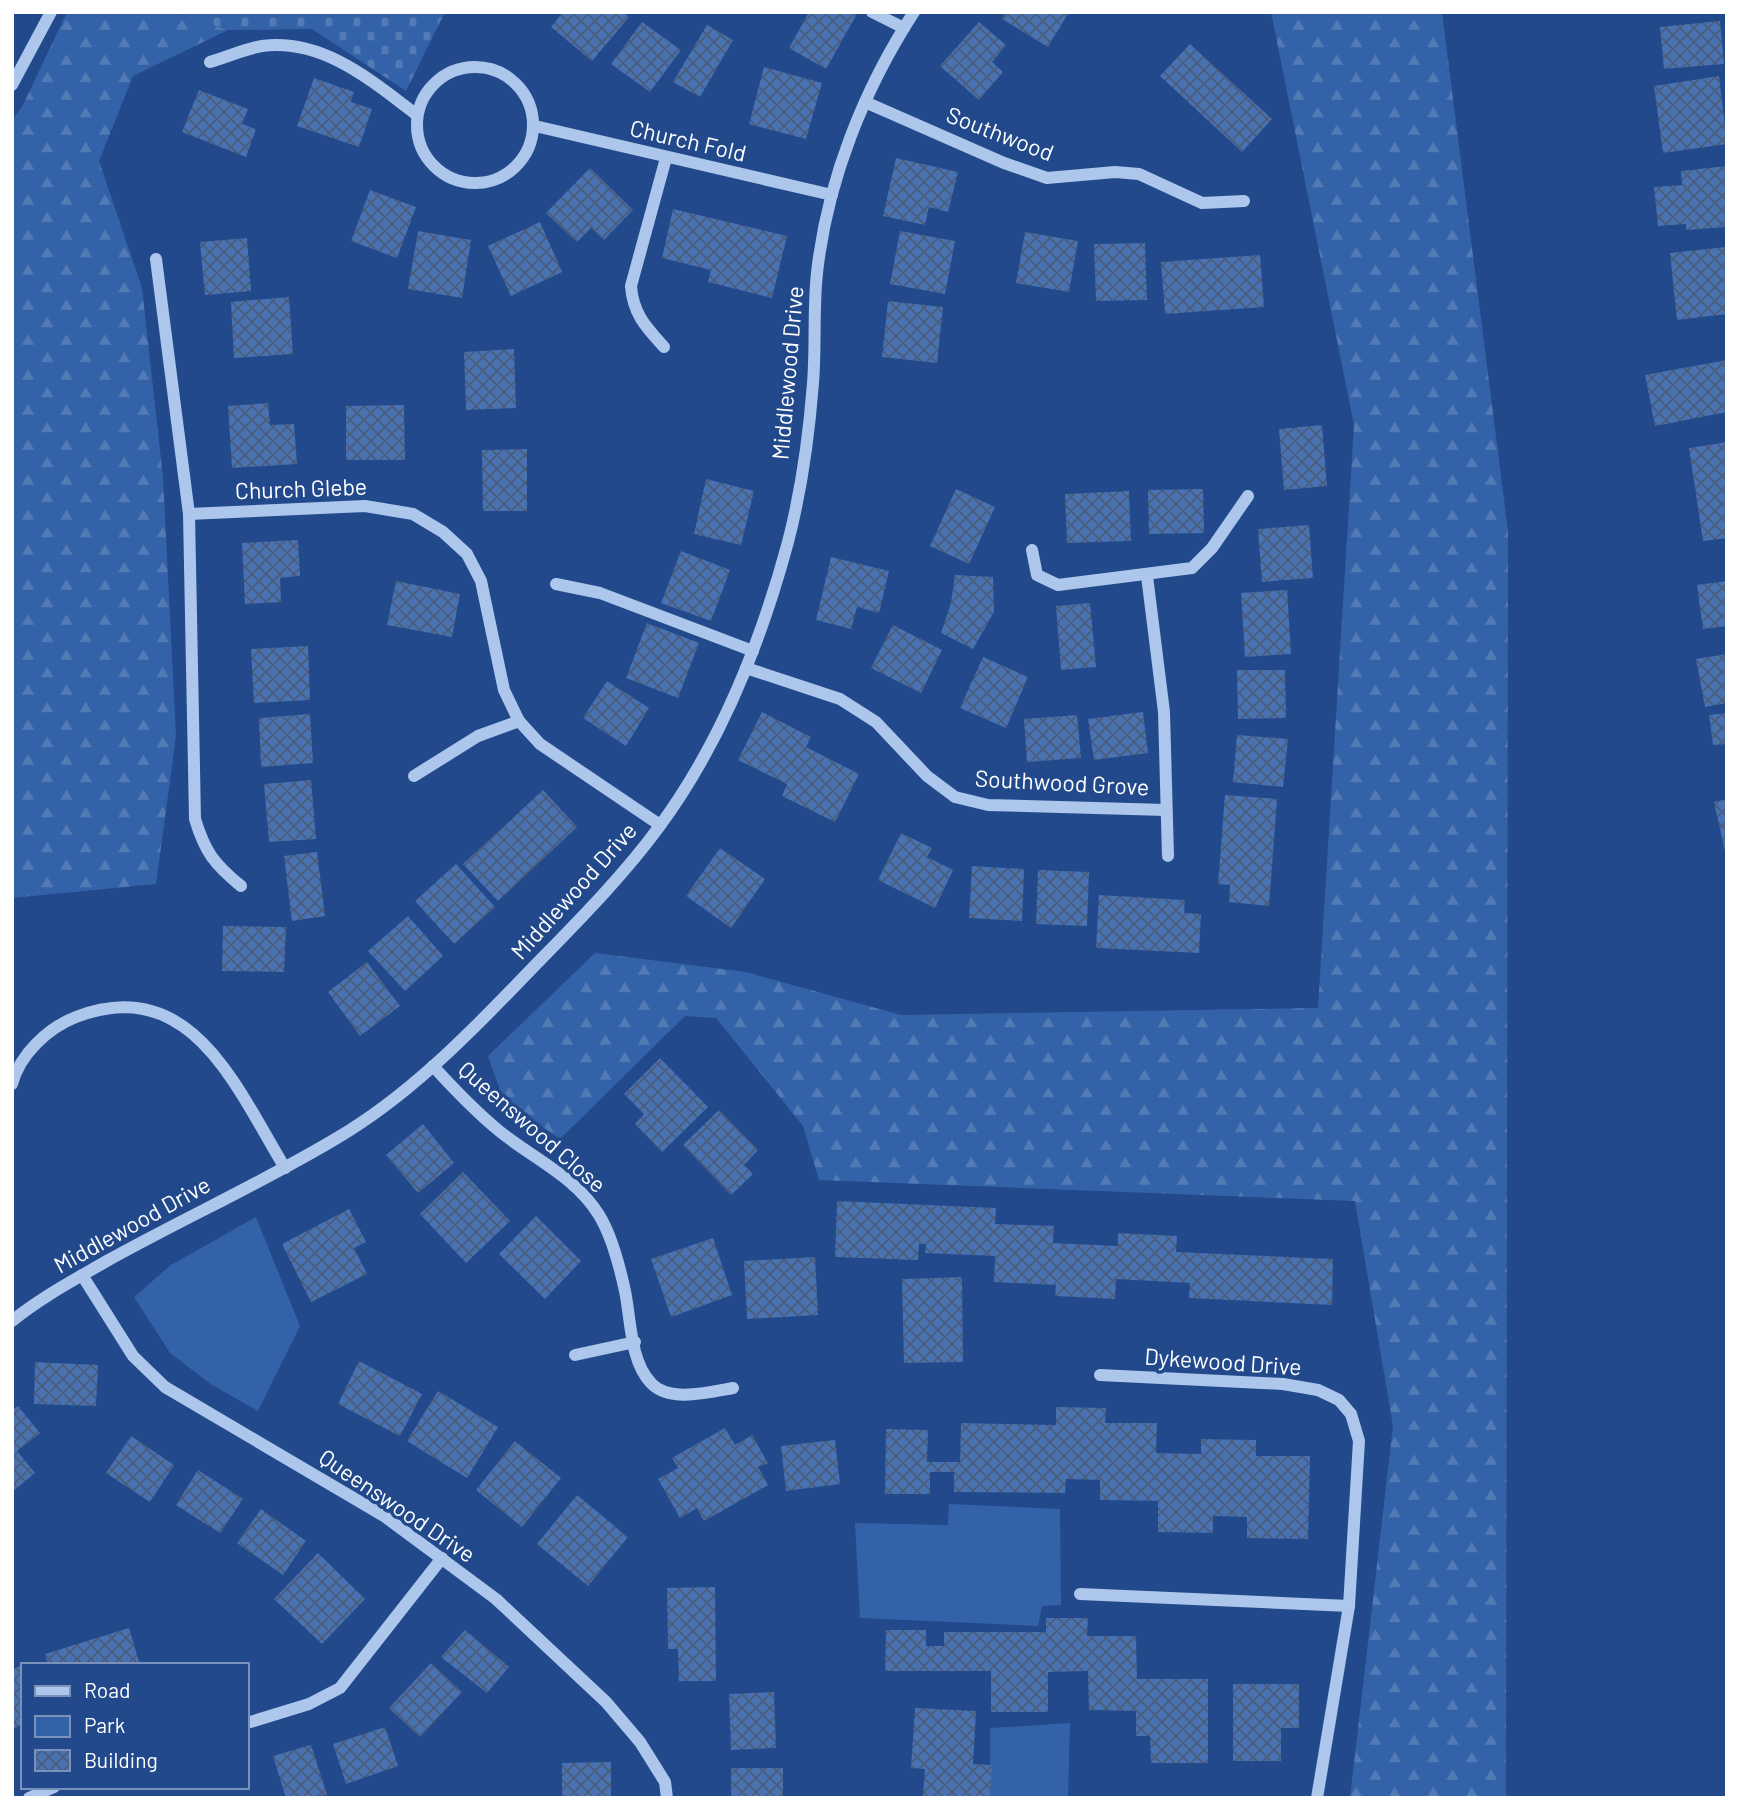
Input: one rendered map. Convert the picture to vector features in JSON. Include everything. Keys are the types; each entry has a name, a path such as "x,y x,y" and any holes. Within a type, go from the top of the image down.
{"street":[{"path":"872,12 904,28"},
{"name":"Middlewood Drive","path":"12,1321 82,1275 180,1220 285,1168 389,1104 492,1010 608,890 660,825 719,729 746,668 789,539 813,384 817,271 832,195 865,102 914,12"},
{"path":"12,85 50,15"},
{"path":"210,62 261,46 292,46 338,59 356,69 417,115"},
{"path":"478,66 508,76 523,91 535,126 525,155 515,168 497,179 480,183 460,181 445,175 430,162 422,148 417,115 424,96 433,83 457,69 478,66"},
{"name":"Southwood","path":"865,102 1004,163 1047,178 1115,172 1139,174 1202,203 1244,201"},
{"name":"Church Fold","path":"535,126 666,159 832,195"},
{"path":"664,347 638,318 632,304 631,286 666,159"},
{"path":"156,259 189,514 195,819 202,842 214,864 241,886"},
{"path":"1032,550 1037,575 1058,585 1147,576 1192,568 1212,548 1248,496"},
{"name":"Church Glebe","path":"189,514 365,506 413,514 443,532 467,554 481,581 504,690 519,721 540,744 660,825"},
{"name":"Southwood Grove","path":"1147,576 1164,712 1168,856"},
{"path":"556,584 600,593 752,651"},
{"name":"Southwood Grove","path":"746,668 840,699 876,722 927,776 955,797 988,805 1167,810"},
{"path":"414,776 478,736 519,721"},
{"path":"12,1084 17,1066 56,1025 96,1010 139,1007 179,1021 218,1058 285,1168"},
{"name":"Queenswood Close","path":"433,1066 491,1124 559,1173 595,1209 610,1243 625,1290 642,1372 653,1385 671,1393 704,1393 733,1388"},
{"name":"Queenswood Drive","path":"82,1275 133,1356 165,1387 384,1516 496,1599 606,1702 640,1742 665,1782 667,1798"},
{"path":"575,1355 635,1342"},
{"name":"Dykewood Drive","path":"1100,1375 1283,1384 1318,1390 1339,1400 1350,1414 1359,1440 1349,1606 1317,1798"},
{"path":"248,1723 309,1704 340,1688 362,1665 442,1558"},
{"path":"1080,1594 1349,1606"},
{"path":"29,1798 49,1789"}],"green space":[{"path":"67,12 171,12 228,30 133,76 99,161 142,288 163,477 176,736 156,884 12,898 12,120 22,107"},
{"path":"171,12 445,12 406,91 312,29 228,30"},
{"path":"1271,12 1442,12 1508,531 1506,1798 1350,1798 1393,1426 1355,1201 819,1180 803,1126 716,1018 685,1016 560,1139 503,1099 488,1056 595,953 746,972 901,1015 1318,1008 1354,425"},
{"path":"256,1217 300,1326 258,1411 212,1385 170,1353 134,1297 171,1265"},
{"path":"949,1504 1060,1509 1061,1605 1042,1606 1038,1626 860,1618 855,1523 948,1525"},
{"path":"1070,1723 1068,1798 990,1798 990,1728"}],"building":[{"path":"563,12 623,12 629,17 592,61 551,27"},
{"path":"809,12 858,12 826,69 789,48"},
{"path":"1007,12 1069,12 1048,47 1002,19"},
{"path":"1720,21 1724,64 1664,69 1660,27"},
{"path":"642,22 681,50 650,92 611,64"},
{"path":"979,22 1006,45 992,62 1003,72 979,100 940,66"},
{"path":"707,25 733,40 700,97 673,82"},
{"path":"1190,44 1272,119 1242,152 1160,76"},
{"path":"764,67 822,83 806,139 749,124"},
{"path":"1719,76 1727,144 1663,153 1654,86"},
{"path":"314,78 354,92 351,102 372,109 359,147 297,126"},
{"path":"199,90 248,109 242,124 256,129 246,157 182,132"},
{"path":"896,158 958,172 948,212 929,207 925,225 883,216"},
{"path":"1727,166 1727,227 1686,230 1686,224 1658,226 1654,187 1682,185 1681,171"},
{"path":"590,168 633,210 604,240 591,228 577,242 546,213"},
{"path":"370,190 416,207 397,258 351,241"},
{"path":"673,209 787,236 772,298 708,282 711,270 662,258"},
{"path":"540,222 562,272 511,296 488,246"},
{"path":"418,231 471,240 462,298 408,289"},
{"path":"900,231 955,241 945,294 890,284"},
{"path":"1025,232 1078,241 1069,292 1016,283"},
{"path":"247,238 251,291 205,295 200,242"},
{"path":"1145,243 1147,300 1096,301 1094,244"},
{"path":"1726,247 1727,314 1677,320 1670,253"},
{"path":"1260,255 1264,307 1165,314 1161,262"},
{"path":"289,297 293,354 234,358 231,302"},
{"path":"888,301 943,307 937,363 882,357"},
{"path":"514,349 516,408 466,410 464,352"},
{"path":"1727,360 1727,412 1655,426 1645,375"},
{"path":"268,403 270,425 294,424 297,464 232,468 228,406"},
{"path":"404,405 405,460 346,460 346,406"},
{"path":"1322,425 1327,486 1284,490 1279,429"},
{"path":"1727,442 1727,538 1703,541 1689,448"},
{"path":"527,449 527,511 483,511 482,450"},
{"path":"706,479 754,491 741,545 694,534"},
{"path":"956,489 995,507 969,564 930,546"},
{"path":"1203,489 1204,533 1149,534 1148,490"},
{"path":"1129,491 1131,541 1067,543 1065,494"},
{"path":"1309,525 1313,578 1262,582 1258,529"},
{"path":"298,540 300,576 280,578 281,602 245,604 242,543"},
{"path":"681,551 730,570 711,621 661,603"},
{"path":"831,557 889,571 879,613 857,607 851,629 816,620"},
{"path":"955,575 993,577 994,612 973,649 941,633 951,603"},
{"path":"396,581 460,594 452,637 387,625"},
{"path":"1727,581 1727,626 1703,629 1697,585"},
{"path":"1287,590 1291,654 1245,657 1241,593"},
{"path":"1090,603 1096,667 1061,670 1056,606"},
{"path":"647,623 699,643 678,698 626,678"},
{"path":"893,625 942,650 921,693 871,668"},
{"path":"308,646 310,700 254,703 251,649"},
{"path":"1727,654 1727,703 1705,707 1696,659"},
{"path":"983,657 1028,677 1006,728 960,708"},
{"path":"1237,670 1285,670 1286,718 1238,719"},
{"path":"607,681 649,708 626,746 583,718"},
{"path":"762,712 811,737 806,747 859,774 835,822 782,796 787,784 738,760"},
{"path":"1143,712 1148,753 1094,760 1088,719"},
{"path":"1727,713 1727,744 1713,745 1709,715"},
{"path":"310,714 313,763 261,767 259,718"},
{"path":"1077,715 1081,758 1027,762 1024,719"},
{"path":"1237,735 1288,739 1283,787 1233,782"},
{"path":"311,780 316,839 269,842 264,784"},
{"path":"543,790 577,827 498,901 463,864"},
{"path":"1225,795 1277,799 1269,906 1229,902 1230,885 1218,884"},
{"path":"1727,799 1727,856 1726,856 1714,802"},
{"path":"901,833 932,848 927,857 953,870 935,908 878,880"},
{"path":"720,848 765,879 731,928 686,896"},
{"path":"317,852 325,916 292,921 284,856"},
{"path":"456,864 495,907 454,944 415,901"},
{"path":"972,866 1024,869 1022,921 969,918"},
{"path":"1038,870 1089,872 1087,926 1036,924"},
{"path":"1099,895 1185,900 1184,913 1201,914 1199,953 1096,948"},
{"path":"408,916 443,956 405,991 368,951"},
{"path":"223,926 286,927 284,972 222,971"},
{"path":"367,962 400,1006 360,1036 328,992"},
{"path":"660,1058 708,1107 662,1152 635,1124 644,1114 624,1094"},
{"path":"719,1110 758,1150 744,1165 753,1174 731,1195 683,1145"},
{"path":"423,1124 454,1163 418,1193 386,1155"},
{"path":"463,1172 510,1221 466,1263 420,1214"},
{"path":"837,1201 996,1208 995,1224 1054,1226 1053,1243 1118,1246 1118,1233 1177,1236 1176,1252 1333,1259 1332,1305 1189,1298 1190,1283 1116,1279 1115,1299 1055,1296 1056,1285 994,1282 995,1256 925,1253 926,1244 919,1244 918,1260 835,1257"},
{"path":"349,1209 366,1242 354,1248 367,1274 311,1302 282,1244"},
{"path":"536,1216 581,1261 545,1299 499,1254"},
{"path":"713,1238 732,1295 671,1317 651,1259"},
{"path":"815,1257 818,1315 747,1319 744,1261"},
{"path":"962,1277 963,1362 904,1363 902,1279"},
{"path":"359,1361 422,1394 400,1436 338,1404"},
{"path":"35,1362 98,1365 96,1406 34,1404"},
{"path":"438,1391 498,1427 467,1478 407,1441"},
{"path":"18,1406 40,1433 17,1451 35,1473 12,1492 12,1411"},
{"path":"1056,1407 1106,1408 1105,1423 1157,1423 1156,1453 1201,1454 1201,1439 1256,1440 1256,1456 1310,1456 1308,1539 1247,1538 1247,1517 1213,1516 1213,1533 1158,1532 1158,1501 1100,1500 1100,1480 1066,1479 1065,1493 954,1492 954,1472 930,1472 930,1494 885,1494 886,1429 928,1430 927,1462 960,1462 961,1423 1056,1425"},
{"path":"725,1428 735,1445 752,1435 768,1463 758,1467 768,1485 704,1521 697,1508 680,1518 658,1479 678,1468 672,1458"},
{"path":"131,1436 174,1465 150,1502 106,1473"},
{"path":"835,1440 840,1484 786,1491 781,1446"},
{"path":"515,1441 561,1478 522,1527 476,1490"},
{"path":"198,1470 243,1499 220,1533 176,1505"},
{"path":"577,1495 628,1537 588,1586 537,1544"},
{"path":"261,1509 306,1541 283,1575 237,1543"},
{"path":"318,1553 365,1599 322,1644 274,1599"},
{"path":"715,1587 716,1681 679,1681 678,1649 668,1649 667,1588"},
{"path":"1046,1618 1088,1618 1087,1636 1136,1636 1137,1679 1208,1679 1208,1763 1151,1763 1150,1736 1136,1736 1136,1711 1089,1710 1088,1671 1048,1672 1048,1712 991,1712 991,1671 885,1671 886,1630 926,1630 926,1646 944,1646 944,1632 1046,1632"},
{"path":"129,1628 139,1663 47,1663 45,1654"},
{"path":"465,1630 509,1667 487,1693 441,1657"},
{"path":"431,1663 462,1692 420,1737 389,1708"},
{"path":"21,1665 21,1725 12,1729 12,1670"},
{"path":"1233,1684 1299,1684 1299,1728 1281,1728 1281,1761 1233,1761"},
{"path":"774,1692 776,1748 731,1750 729,1694"},
{"path":"915,1708 976,1711 973,1764 992,1765 990,1798 923,1798 925,1769 911,1768"},
{"path":"385,1727 398,1766 346,1784 333,1744"},
{"path":"311,1745 327,1795 286,1798 273,1756"},
{"path":"611,1762 611,1798 562,1798 562,1763"},
{"path":"731,1768 783,1768 783,1798 731,1798"}]}
